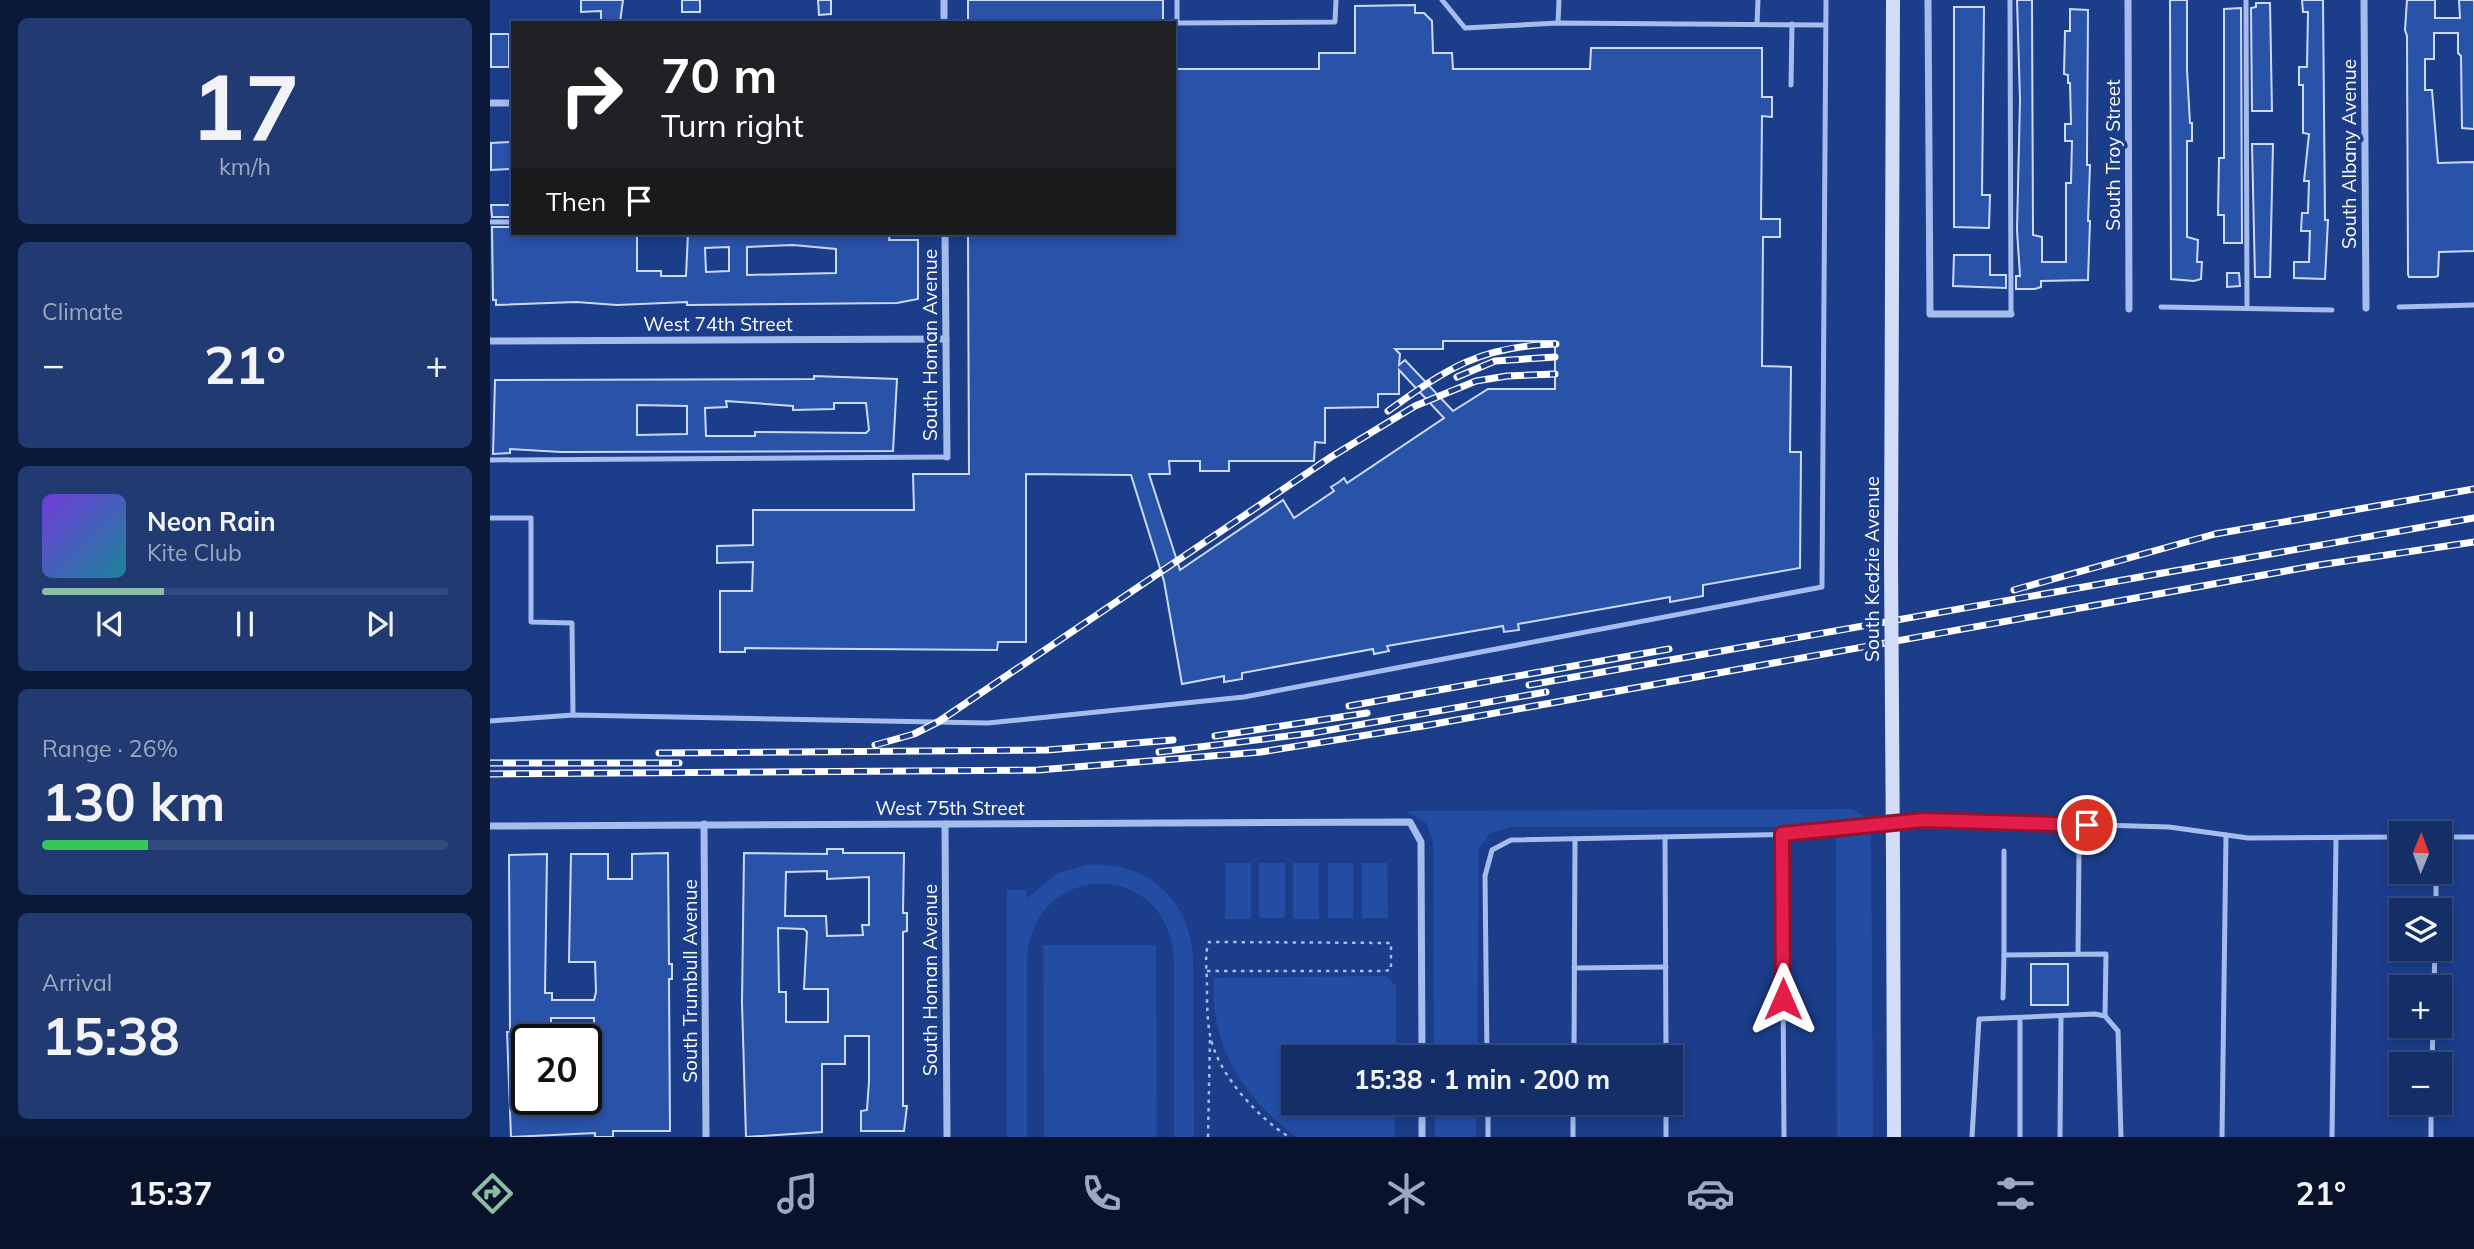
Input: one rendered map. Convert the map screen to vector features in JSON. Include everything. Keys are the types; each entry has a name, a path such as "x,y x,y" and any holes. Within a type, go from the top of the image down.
{"main road":[{"name":"South Kedzie Avenue","path":"1893,0 1891,558 1894,1137"}],"street":[{"path":"944,0 944,21"},
{"path":"1928,0 1930,314 2011,314"},
{"name":"South Troy Street","path":"2128,0 2129,309"},
{"name":"South Albany Avenue","path":"2364,0 2365,308"},
{"path":"490,103 511,103"},
{"name":"South Homan Avenue","path":"945,235 947,457"},
{"name":"West 74th Street","path":"490,341 946,339"},
{"name":"West 75th Street","path":"490,826 1410,822 1421,842 1422,1045"},
{"name":"South Trumbull Avenue","path":"705,824 706,1137"},
{"name":"South Homan Avenue","path":"945,824 947,1137"},
{"path":"1422,1115 1422,1137"}],"lane":[{"path":"1177,0 1177,23 1335,22 1336,0"},
{"path":"1442,0 1465,28 1559,23 1825,25"},
{"path":"1559,0 1559,23"},
{"path":"1757,24 1758,0"},
{"path":"490,721 573,715 988,723 1244,697 1822,587 1826,0"},
{"path":"2010,0 2011,314"},
{"path":"2246,0 2247,308"},
{"path":"1791,24 1791,85"},
{"path":"490,222 511,222"},
{"path":"2399,307 2474,305"},
{"path":"2161,307 2332,310"},
{"path":"490,460 947,457"},
{"path":"490,518 531,518 531,622 572,623 573,715"},
{"path":"1488,1045 1485,876 1492,850 1511,840 1782,834 1924,820 2169,827 2248,838 2389,837"},
{"path":"1782,834 1784,1137"},
{"path":"2222,1137 2227,835"},
{"path":"1665,837 1666,1045"},
{"path":"2452,837 2474,837"},
{"path":"2332,1137 2336,838"},
{"path":"1574,1045 1575,839"},
{"path":"2078,954 2079,850"},
{"path":"2003,998 2004,851"},
{"path":"2004,955 2106,954 2105,1016 2118,1031 2121,1137"},
{"path":"1574,968 1666,967"},
{"path":"2060,1137 2062,1016"},
{"path":"1972,1137 1979,1019 2105,1016"},
{"path":"2020,1137 2021,1017"},
{"path":"1488,1115 1489,1137"},
{"path":"1573,1115 1573,1137"},
{"path":"1666,1115 1666,1137"},
{"path":"2431,1115 2431,1137"}],"path":[{"path":"1207,971 1391,970 1391,943 1209,942 1207,971 1210,1037 1208,1137"},
{"path":"1210,1037 1244,1098 1272,1127 1289,1137"}],"shaded area":[{"path":"1853,809 1871,821 1807,827 1512,827 1490,833 1479,848 1477,1045 1434,1045 1433,842 1426,823 1406,811"},
{"path":"1871,834 1873,1137 1837,1137 1836,838"},
{"path":"1225,863 1251,863 1251,919 1225,919"},
{"path":"1259,863 1285,863 1285,918 1259,918"},
{"path":"1293,863 1319,863 1319,919 1293,919"},
{"path":"1328,863 1353,863 1353,918 1328,918"},
{"path":"1362,863 1387,863 1388,918 1362,918"},
{"path":"1086,865 1107,865 1145,876 1173,900 1183,917 1190,936 1193,957 1194,1137 1174,1137 1174,957 1166,925 1149,902 1127,888 1101,884 1076,888 1053,902 1036,924 1027,956 1027,1137 1007,1137 1007,890 1026,890 1027,898 1058,873"},
{"path":"1043,945 1156,945 1157,1137 1044,1137"},
{"path":"1386,976 1396,986 1396,1045 1281,1045 1281,1115 1395,1115 1395,1137 1296,1137 1277,1122 1246,1087 1224,1047 1217,1026 1214,978"},
{"path":"1435,1115 1476,1115 1476,1137 1435,1137"}],"building":[{"path":"581,0 623,0 620,21 601,21 601,11 581,12"},
{"path":"682,0 700,0 700,12 682,12"},
{"path":"818,0 831,0 831,14 819,15"},
{"path":"968,0 1163,0 1163,21 968,21"},
{"path":"2017,0 2032,0 2033,235 2042,237 2042,262 2066,262 2066,183 2071,183 2072,141 2065,141 2065,124 2071,124 2070,83 2068,75 2064,74 2065,31 2070,31 2070,9 2088,10 2088,280 2041,281 2041,287 2035,289 2016,289 2016,276 2020,276 2017,230 2020,100"},
{"path":"2170,0 2187,0 2187,70 2192,141 2187,141 2187,237 2198,240 2197,262 2202,262 2201,279 2194,281 2171,279"},
{"path":"2302,0 2323,0 2325,220 2328,220 2325,279 2294,278 2294,262 2309,262 2310,231 2301,231 2302,213 2308,213 2309,181 2304,181 2309,134 2303,133 2303,85 2299,85 2299,67 2307,67 2308,12 2303,12"},
{"path":"2407,0 2435,0 2435,18 2460,18 2459,0 2474,0 2474,129 2462,128 2458,33 2434,33 2434,59 2425,59 2425,90 2432,90 2438,163 2474,162 2474,251 2439,252 2438,276 2435,277 2409,277 2408,274 2405,30"},
{"path":"2256,3 2270,3 2272,111 2252,111 2251,8 2256,7"},
{"path":"1415,5 1415,13 1424,13 1432,21 1433,53 1452,53 1453,69 1590,69 1591,48 1762,48 1762,97 1772,97 1772,117 1762,116 1761,219 1780,219 1780,237 1763,237 1762,366 1791,367 1790,452 1801,452 1800,568 1703,585 1703,596 1670,602 1670,597 1518,624 1519,630 1504,632 1503,626 1387,646 1389,651 1374,654 1373,649 1242,673 1242,679 1224,682 1224,676 1182,684 1164,581 1131,475 1026,474 1026,642 998,642 997,650 745,648 745,652 720,652 720,591 752,591 753,562 717,563 717,546 753,545 753,510 914,510 913,474 969,474 968,235 1176,235 1176,69 1319,69 1319,53 1355,53 1355,6","holes":["1443,341 1555,341 1555,389 1488,389 1453,411 1405,360 1399,365 1400,354 1395,349 1443,349","1399,370 1444,418 1347,483 1344,478 1331,487 1334,491 1294,518 1283,500 1180,570 1149,474 1170,474 1169,461 1200,461 1200,471 1229,471 1229,461 1314,461 1315,442 1325,443 1325,408 1378,407 1378,394 1399,394"]},
{"path":"1954,7 1984,7 1982,195 1990,195 1989,228 1954,227"},
{"path":"2241,8 2242,243 2224,243 2224,215 2218,215 2219,158 2224,158 2224,9"},
{"path":"491,34 509,34 509,67 491,67"},
{"path":"511,142 511,169 491,170 491,143"},
{"path":"2252,144 2273,144 2270,277 2255,277"},
{"path":"491,205 510,205 510,217 492,217"},
{"path":"492,227 510,227 511,235 637,235 637,271 661,271 661,276 686,276 688,235 890,235 889,240 918,240 918,299 897,303 687,305 687,302 617,305 576,302 496,305 496,300 493,300","holes":["793,245 836,249 836,273 747,275 747,247","729,247 729,271 706,272 705,248"]},
{"path":"1954,255 1990,255 1990,275 2006,275 2006,288 1953,286"},
{"path":"2227,273 2239,273 2240,286 2227,287"},
{"path":"814,376 897,379 893,451 561,452 510,449 510,453 493,454 495,380 814,379","holes":["726,401 793,406 793,410 834,409 834,403 866,403 869,430 866,433 755,432 755,436 706,436 705,408 727,407","637,405 687,406 687,434 637,435"]},
{"path":"827,849 843,849 843,853 904,853 903,913 907,913 907,931 903,932 903,1106 907,1106 904,1131 861,1131 861,1111 867,1110 869,1036 845,1036 845,1064 822,1064 822,1132 746,1137 742,1003 744,853 827,854","holes":["827,871 827,879 869,877 869,925 862,925 863,935 827,936 826,916 785,916 786,872","778,928 804,929 807,932 804,989 828,989 828,1022 786,1022 786,992 779,992"]},
{"path":"668,853 669,964 672,964 672,979 669,979 670,1131 613,1131 613,1137 595,1137 595,1133 511,1137 507,1032 510,1032 509,855 547,854 545,993 552,993 552,1000 594,1000 596,992 595,962 569,962 571,854 608,854 608,879 632,879 632,854"},
{"path":"2031,964 2068,964 2068,1005 2031,1005"}],"railway":[{"path":"1388,411 1447,371 1466,362 1506,349 1556,344"},
{"path":"1457,377 1495,361 1555,357"},
{"path":"875,745 914,734 938,722 1331,457 1415,406 1476,381 1507,376 1555,374"},
{"path":"2014,590 2215,534 2474,489"},
{"path":"1529,685 2474,518"},
{"path":"490,774 1038,770 1261,752 1423,726 2319,565 2474,542"},
{"path":"1349,706 1669,649"},
{"path":"1159,752 1312,733 1546,692"},
{"path":"1215,736 1367,713"},
{"path":"659,753 1047,750 1173,740"},
{"path":"490,763 679,763"}],"route":[{"path":"1783,999 1782,834 1924,820 2087,825"}]}
